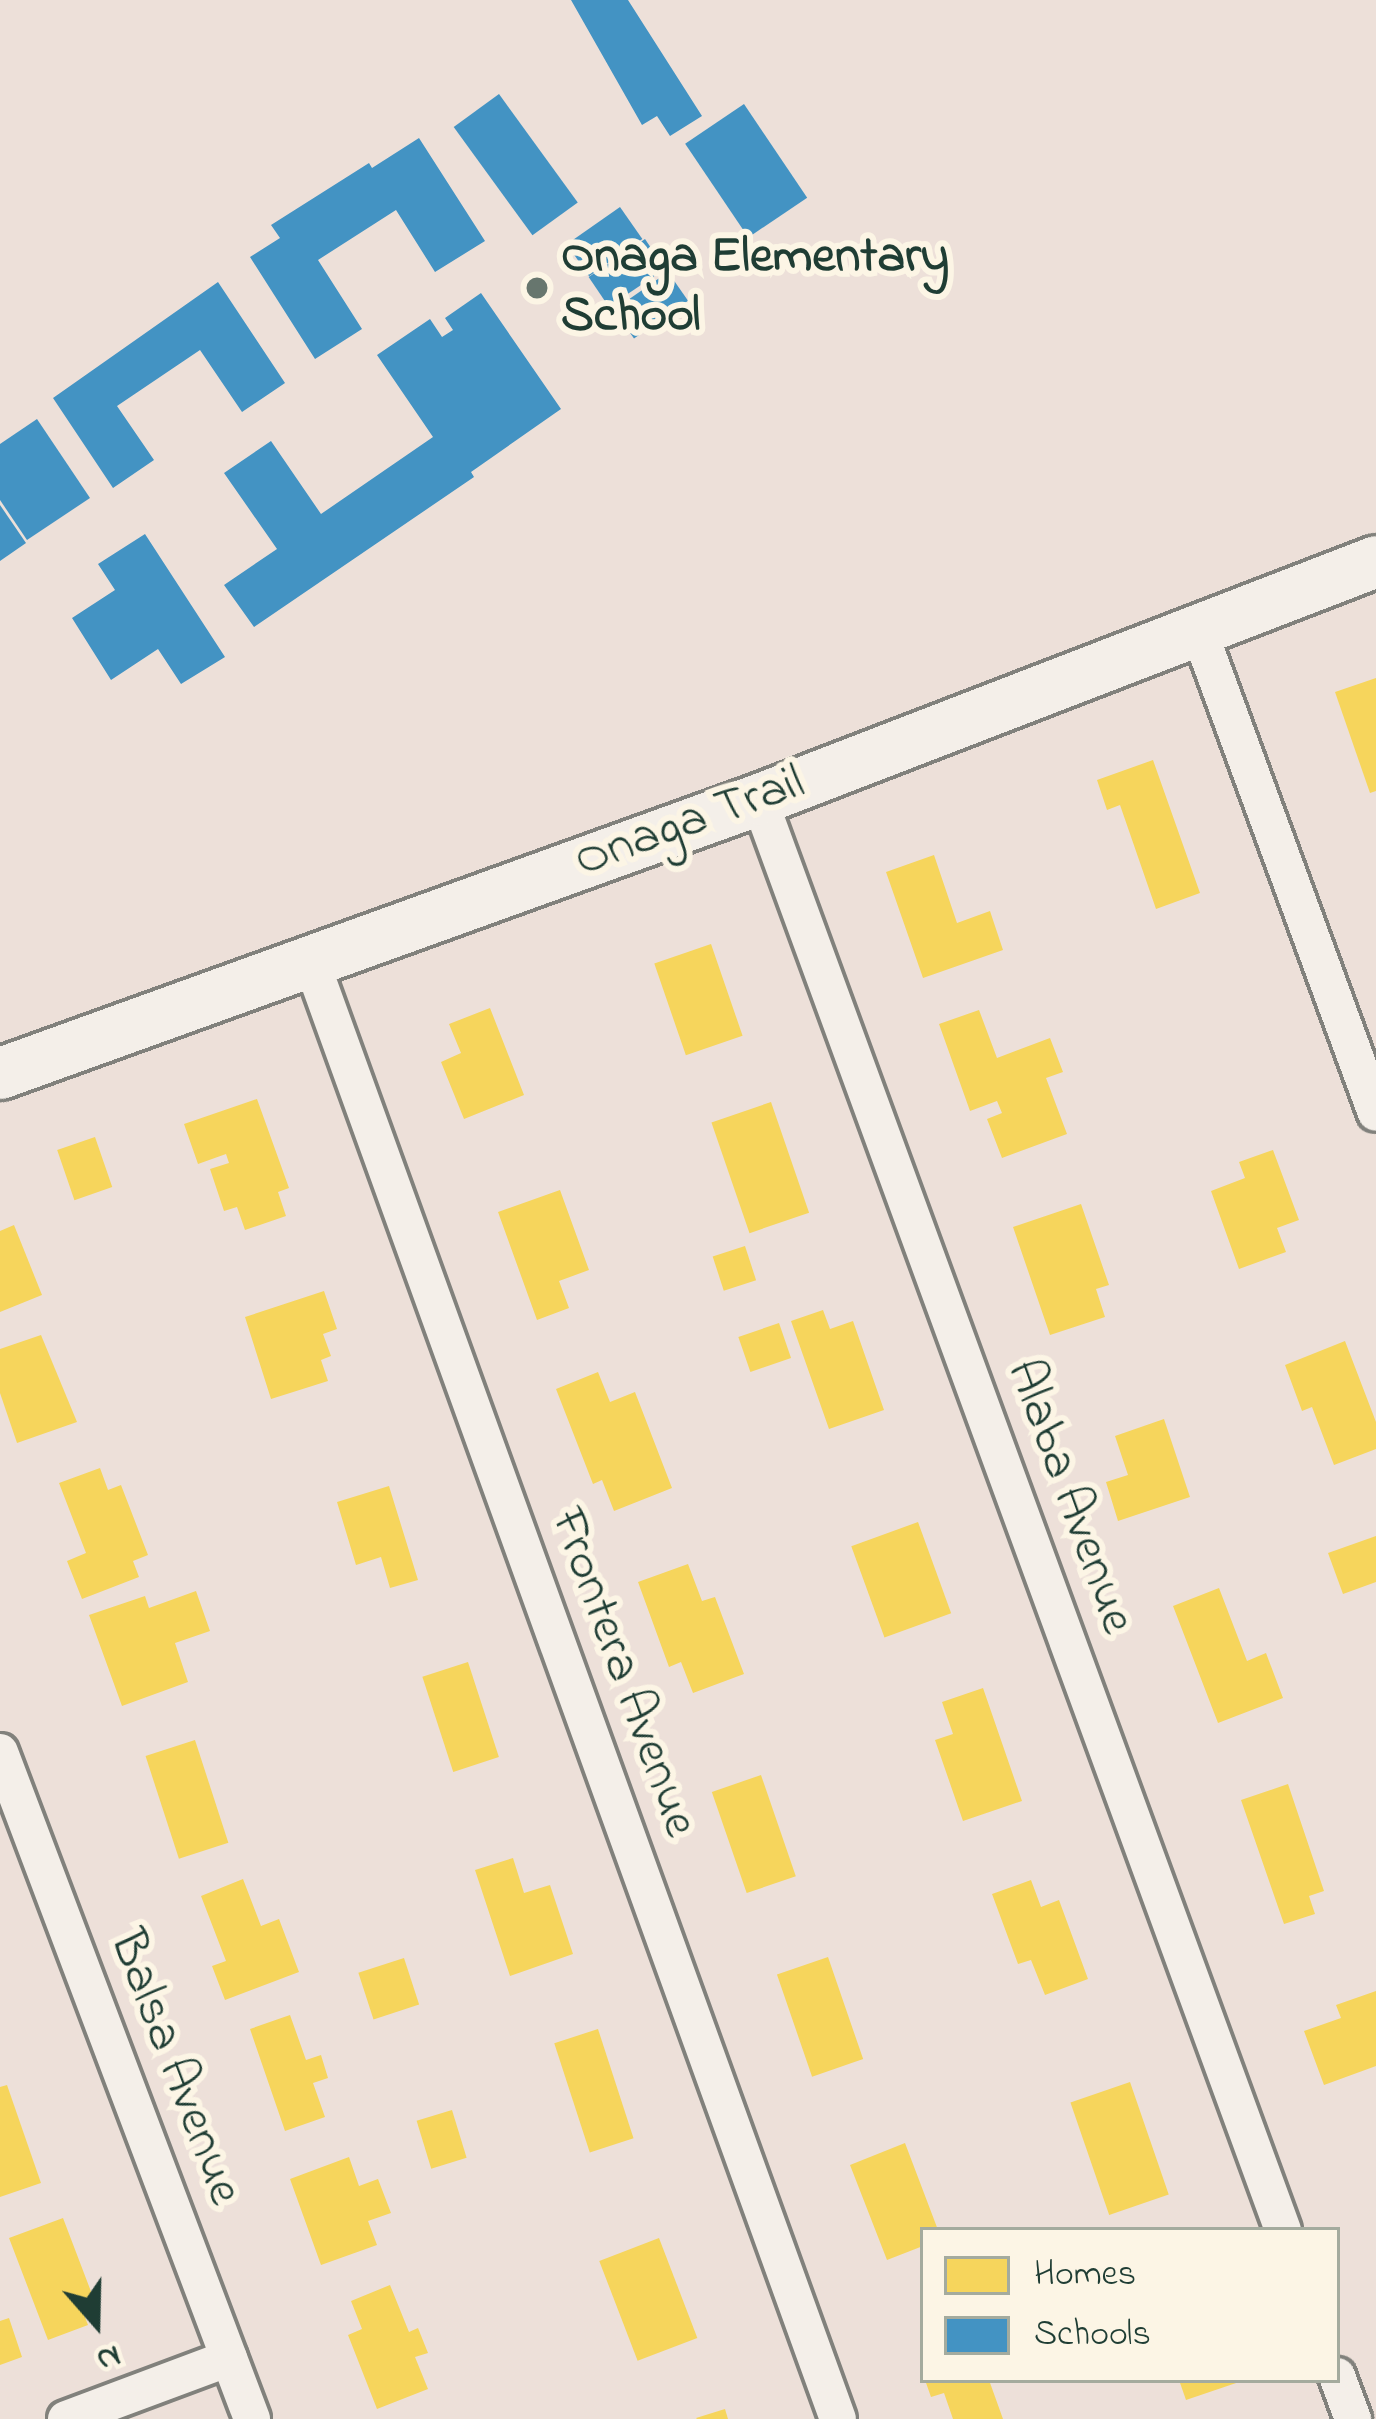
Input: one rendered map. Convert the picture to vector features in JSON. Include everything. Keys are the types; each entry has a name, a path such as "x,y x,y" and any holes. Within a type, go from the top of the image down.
{"street":[{"name":"Onaga Trail","path":"0,1073 759,799 1376,562"},
{"path":"1199,631 1376,1114"},
{"name":"Alaba Avenue","path":"759,799 1282,2227"},
{"name":"Frontera Avenue","path":"311,961 838,2419"},
{"name":"Balsa Avenue","path":"0,1752 252,2419"},
{"path":"66,2419 229,2358"},
{"path":"1340,2383 1353,2419"}],"building: Homes":[{"path":"1376,678 1376,791 1370,793 1335,692"},
{"path":"1153,760 1200,893 1156,909 1120,805 1107,810 1097,780"},
{"path":"934,855 957,923 990,911 1003,950 923,978 886,872"},
{"path":"711,944 743,1036 686,1055 654,964"},
{"path":"490,1008 524,1095 464,1119 441,1062 461,1053 449,1024"},
{"path":"979,1010 997,1058 1050,1038 1063,1072 1046,1078 1067,1134 1002,1158 987,1119 1002,1113 997,1101 970,1111 939,1024"},
{"path":"257,1099 289,1188 278,1192 286,1216 245,1230 237,1207 224,1211 210,1169 229,1163 226,1154 198,1164 184,1124"},
{"path":"771,1102 809,1213 750,1233 711,1123"},
{"path":"95,1137 112,1187 74,1200 57,1150"},
{"path":"1273,1150 1299,1220 1277,1228 1286,1252 1239,1269 1211,1191 1245,1178 1239,1162"},
{"path":"560,1190 589,1270 559,1281 569,1308 537,1320 498,1212"},
{"path":"1081,1204 1109,1285 1096,1289 1105,1317 1050,1335 1013,1227"},
{"path":"14,1225 42,1295 0,1312 0,1231"},
{"path":"745,1246 756,1280 724,1291 713,1257"},
{"path":"324,1291 337,1329 323,1334 331,1356 321,1360 328,1381 271,1399 245,1317"},
{"path":"823,1310 830,1329 853,1321 884,1410 829,1429 791,1321"},
{"path":"779,1323 791,1358 750,1372 738,1337"},
{"path":"41,1335 77,1422 17,1443 0,1393 0,1349"},
{"path":"1345,1341 1376,1422 1376,1449 1334,1465 1312,1407 1302,1411 1285,1365"},
{"path":"598,1372 610,1402 635,1392 672,1488 614,1511 602,1480 593,1484 556,1389"},
{"path":"1164,1419 1190,1497 1118,1521 1106,1482 1128,1475 1115,1436"},
{"path":"100,1468 108,1490 121,1485 148,1555 133,1561 139,1577 82,1599 67,1561 86,1553 59,1483"},
{"path":"389,1486 418,1580 390,1588 381,1557 356,1565 337,1502"},
{"path":"918,1522 951,1613 884,1637 851,1546"},
{"path":"1376,1536 1376,1582 1343,1594 1328,1553"},
{"path":"688,1564 702,1601 715,1597 744,1674 693,1693 681,1662 669,1667 638,1582"},
{"path":"1219,1588 1247,1661 1266,1653 1283,1698 1218,1723 1173,1606"},
{"path":"196,1591 210,1631 175,1643 188,1682 122,1706 89,1615 145,1596 149,1608"},
{"path":"468,1662 499,1757 453,1772 422,1677"},
{"path":"983,1688 1022,1801 963,1821 935,1740 953,1734 942,1702"},
{"path":"195,1740 228,1843 179,1859 146,1756"},
{"path":"761,1775 796,1876 747,1893 712,1792"},
{"path":"1288,1784 1324,1891 1309,1896 1315,1914 1284,1924 1241,1800"},
{"path":"513,1858 524,1893 550,1885 573,1954 510,1976 475,1870"},
{"path":"243,1879 261,1926 279,1919 299,1972 225,2000 212,1966 226,1961 201,1896"},
{"path":"1031,1880 1041,1907 1059,1900 1088,1979 1045,1995 1031,1960 1018,1964 992,1894"},
{"path":"828,1957 863,2059 812,2077 777,1975"},
{"path":"404,1958 419,2005 373,2019 358,1973"},
{"path":"1376,1991 1376,2066 1324,2085 1304,2031 1341,2018 1336,2005"},
{"path":"290,2015 306,2060 321,2055 328,2078 313,2083 325,2117 285,2131 250,2029"},
{"path":"598,2029 634,2138 590,2153 554,2043"},
{"path":"1130,2082 1169,2195 1109,2215 1070,2103"},
{"path":"7,2085 41,2183 0,2197 0,2087"},
{"path":"452,2110 467,2158 431,2169 417,2121"},
{"path":"905,2143 937,2227 920,2227 920,2247 887,2260 850,2165"},
{"path":"349,2157 359,2186 378,2179 391,2213 368,2221 377,2245 321,2265 290,2179"},
{"path":"63,2218 95,2302 81,2307 88,2325 48,2340 9,2238"},
{"path":"659,2238 697,2338 638,2361 599,2261"},
{"path":"390,2285 409,2332 418,2328 428,2353 415,2357 428,2389 377,2409 348,2335 362,2329 351,2301"},
{"path":"9,2318 22,2357 0,2365 0,2321"},
{"path":"926,2383 990,2383 1003,2419 953,2419 944,2393 931,2397"},
{"path":"1180,2383 1236,2383 1186,2400"},
{"path":"725,2409 728,2419 696,2418"}],"building: Schools":[{"path":"571,0 628,0 702,116 670,136 657,116 642,125"},
{"path":"499,94 578,202 532,235 454,127"},
{"path":"744,104 807,198 748,237 685,144"},
{"path":"419,138 485,241 435,272 396,210 318,260 362,329 315,359 250,257 280,238 271,225 369,163 372,168"},
{"path":"620,207 642,239 589,276 567,244"},
{"path":"645,239 665,269 609,307 589,277"},
{"path":"668,272 688,301 634,339 614,310"},
{"path":"218,282 285,383 242,412 200,350 117,406 154,460 113,488 53,398"},
{"path":"481,293 561,409 471,472 474,477 254,627 224,585 277,549 224,473 271,441 321,514 433,437 377,355 430,319 442,337 453,330 445,318"},
{"path":"37,419 90,498 27,540 0,500 0,444"},
{"path":"0,505 26,543 0,561"},
{"path":"145,534 225,657 181,684 158,649 111,680 72,618 115,590 98,564"}],"place":[{"name":"Onaga Elementary School","path":"537,288"}]}
